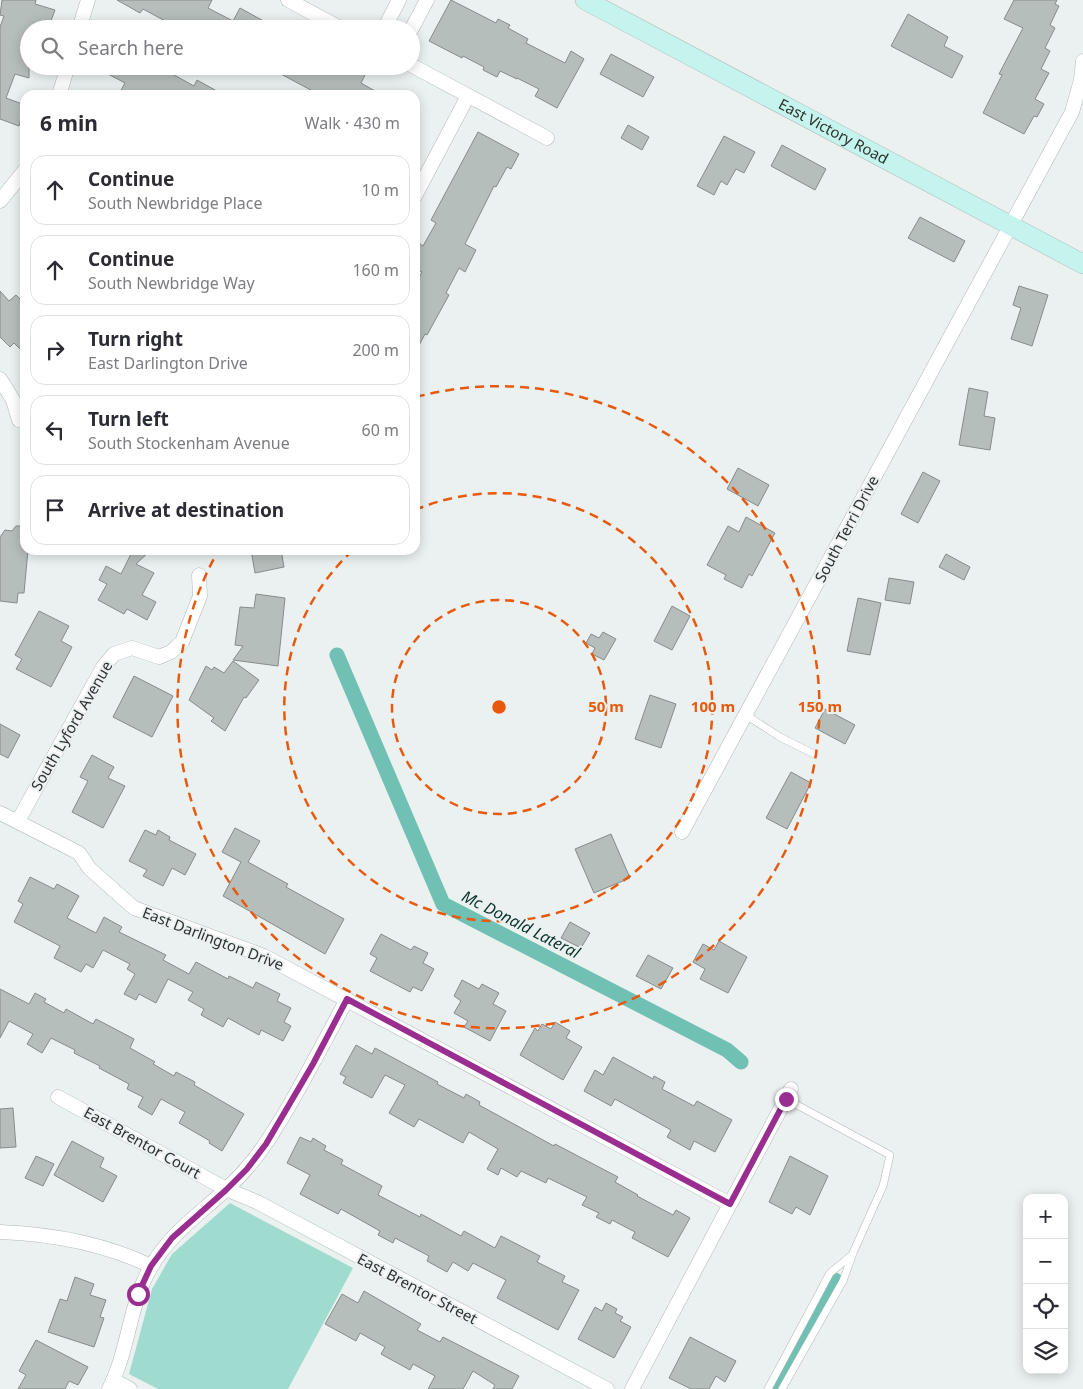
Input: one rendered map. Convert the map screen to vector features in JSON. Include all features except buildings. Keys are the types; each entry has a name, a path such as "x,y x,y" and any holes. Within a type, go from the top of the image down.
{"main road":[{"name":"East Victory Road","path":"585,0 1083,264"}],"street":[{"path":"82,20 88,0"},
{"path":"288,0 325,20"},
{"path":"389,20 399,0"},
{"path":"416,20 427,0"},
{"name":"South Terri Drive","path":"682,832 1072,112 1081,80 1083,61"},
{"path":"420,71 547,138"},
{"path":"60,90 65,75"},
{"path":"420,187 468,96"},
{"path":"0,201 20,176"},
{"path":"0,379 13,400 18,420"},
{"name":"South Lyford Avenue","path":"18,821 103,667 114,654 132,648 159,657 171,652 182,642 200,596 200,575"},
{"name":"East Darlington Drive","path":"0,813 79,853 90,869 134,908 264,956 730,1204"},
{"path":"130,1389 111,1385 129,1331 138,1294 151,1266 172,1238 247,1169 266,1144 313,1064 347,999"},
{"path":"632,1389 788,1094"},
{"name":"East Brentor Court","path":"58,1097 226,1190"},
{"name":"East Brentor Street","path":"226,1190 259,1204 607,1389"},
{"path":"0,1232 80,1242 129,1255 151,1266"}],"lane":[{"path":"746,715 768,730 814,754"},
{"path":"782,1389 843,1281 852,1255 884,1186 890,1155 788,1094"},
{"path":"768,1389 830,1273 852,1255"}],"green space":[{"path":"230,1203 353,1268 288,1389 158,1389 129,1374 152,1289 172,1254"}],"waterway":[{"name":"Mc Donald Lateral","path":"337,655 443,904 727,1050 741,1062"},
{"name":"Mc Donald Lateral","path":"776,1389 835,1280"}],"route":[{"path":"138,1294 151,1266 172,1238 226,1190 247,1169 266,1144 313,1064 347,999 730,1204 786,1099"}]}
